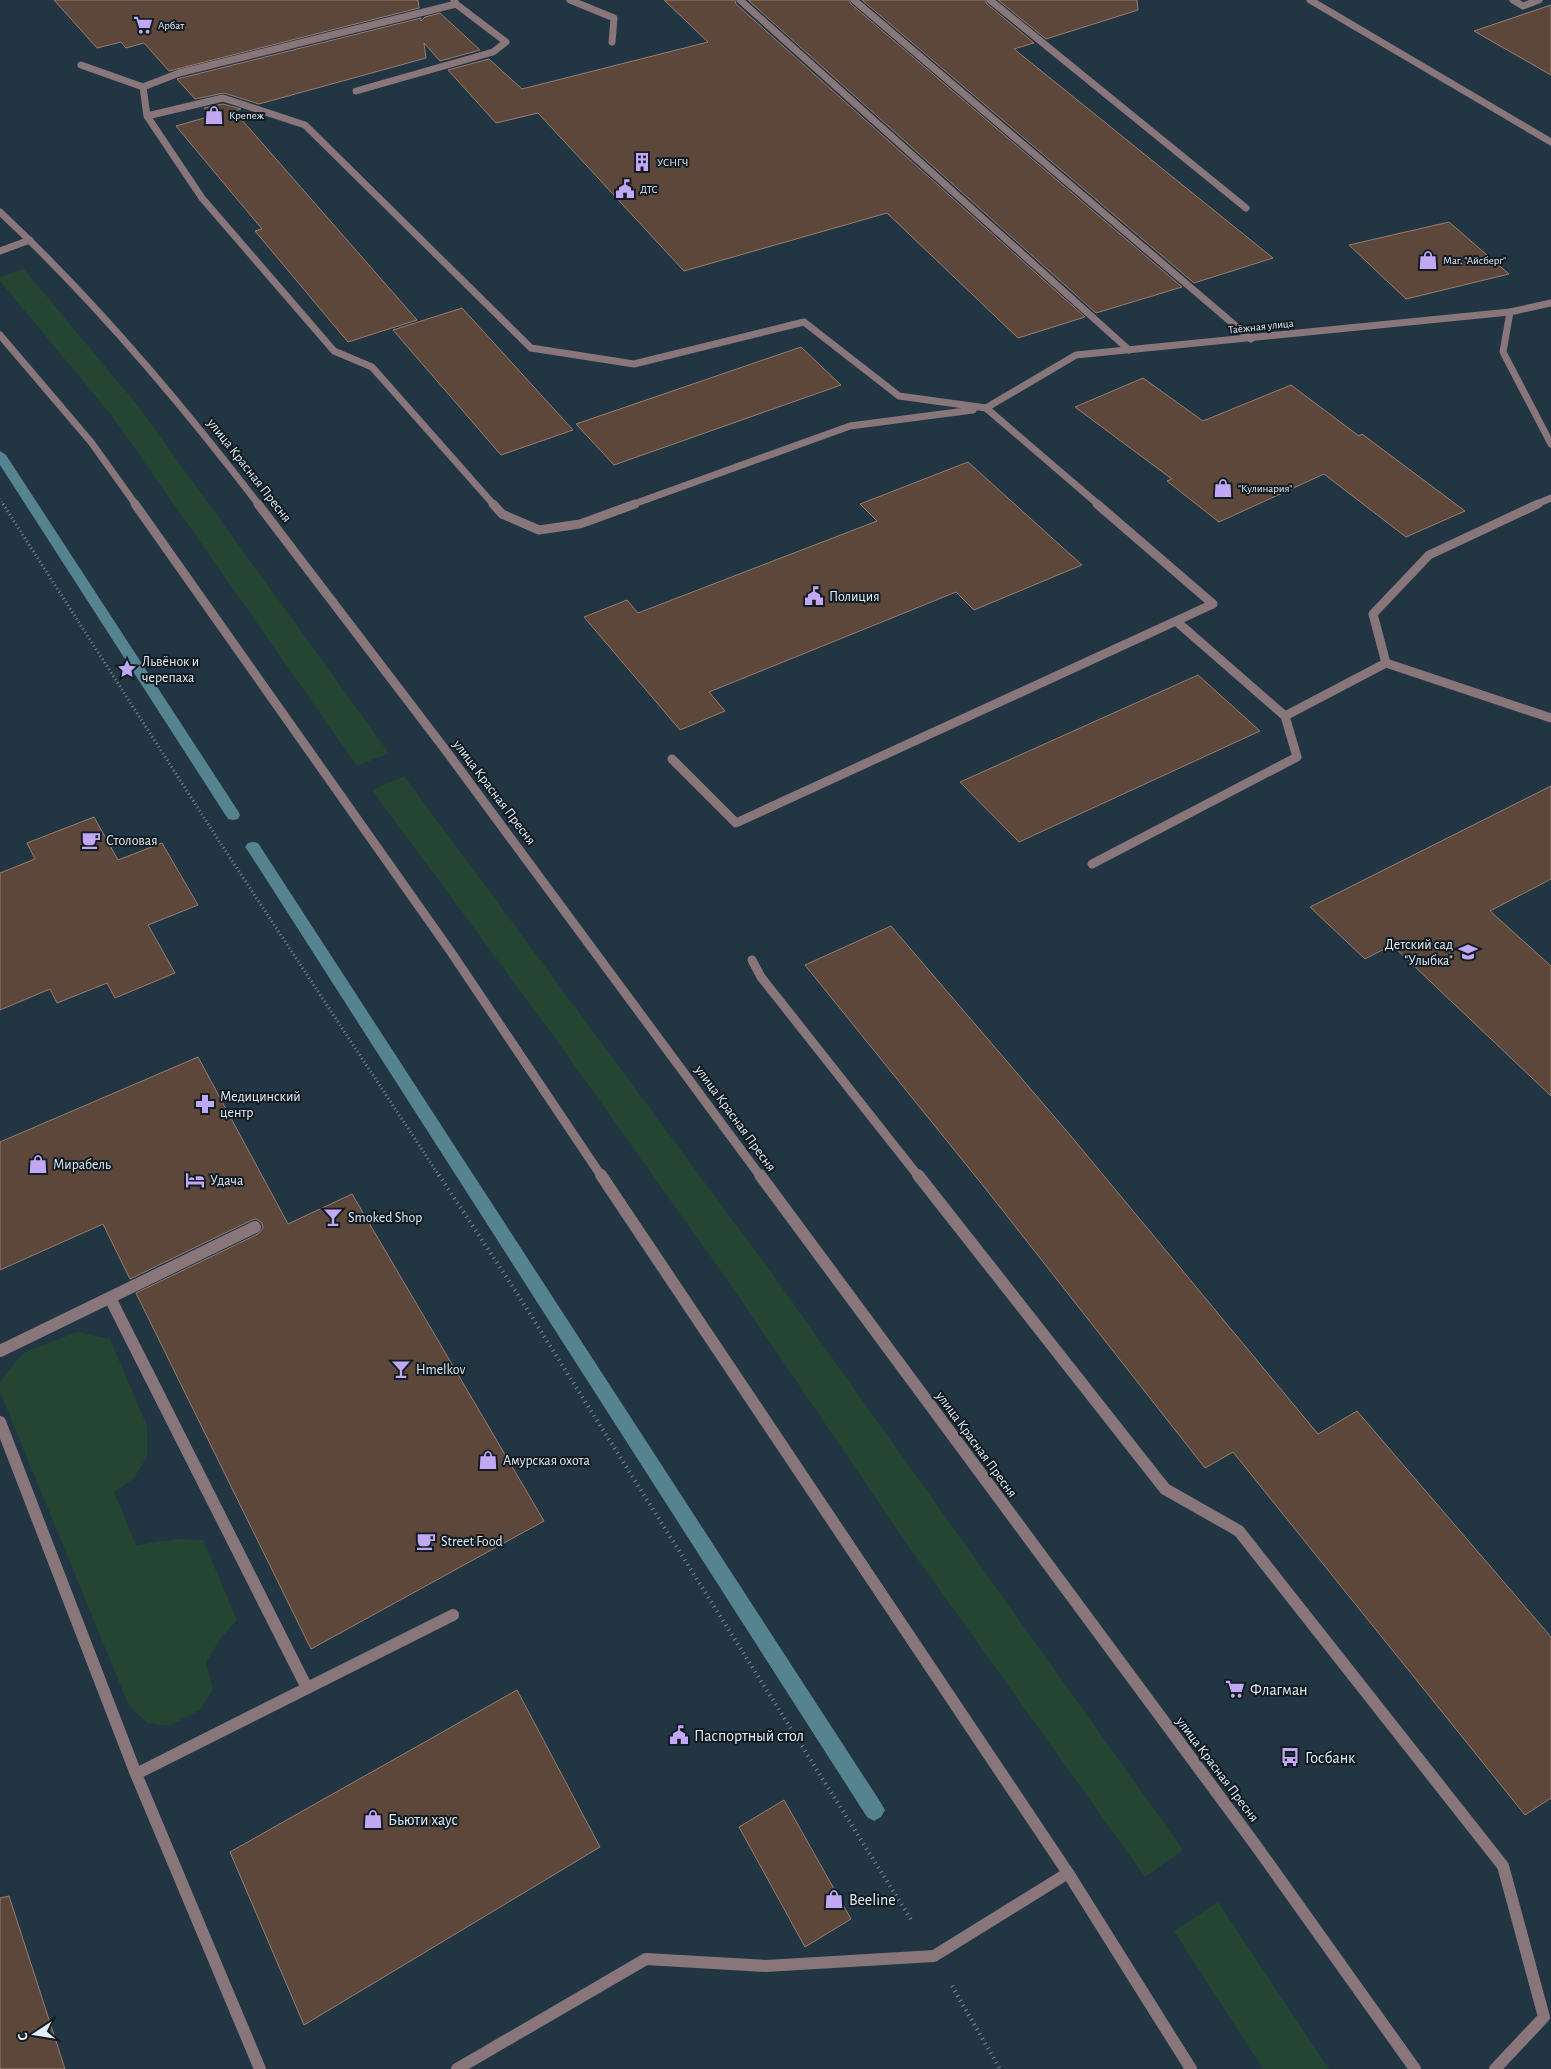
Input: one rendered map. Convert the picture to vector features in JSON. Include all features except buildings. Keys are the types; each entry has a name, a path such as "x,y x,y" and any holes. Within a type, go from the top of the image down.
{"street":[{"path":"570,0 614,18 612,42"},
{"path":"740,0 1128,350"},
{"path":"854,0 1251,339"},
{"path":"990,0 1246,208"},
{"path":"1310,0 1551,142"},
{"path":"1513,0 1523,6 1539,0"},
{"path":"81,65 143,87 179,73 455,2 506,42 493,52 356,91"},
{"path":"143,87 147,116 202,198 334,351 372,366 502,514 539,530 580,524 850,426 986,408"},
{"path":"147,116 223,98 305,124 531,348 634,364 804,322 898,396 986,408 1213,604 736,823 672,759"},
{"name":"улица Красная Пресня","path":"0,212 48,257 200,428 444,748 1254,1843 1414,2069"},
{"path":"0,252 30,240"},
{"name":"Таёжная улица","path":"986,408 1076,355 1510,312 1551,303"},
{"path":"1510,312 1503,352 1551,444"},
{"path":"0,335 91,442 451,952 1068,1873 1191,2069"},
{"path":"1386,664 1373,614 1429,555 1551,498"},
{"path":"1092,864 1297,757 1285,716 1176,621"},
{"path":"1285,716 1386,664 1551,718"},
{"path":"752,960 761,977 1165,1489 1239,1531 1504,1866 1544,2017 1495,2069"},
{"path":"0,1352 255,1227"},
{"path":"110,1298 307,1688"},
{"path":"0,1422 136,1774 260,2069"},
{"path":"136,1774 453,1614"},
{"path":"457,2069 646,1959 766,1966 934,1956 1068,1873"}],"path":[{"path":"0,499 219,841 513,1287 934,1956 1000,2069"}],"green space":[{"path":"24,269 138,406 389,753 357,766 112,416 0,281 0,277"},
{"path":"404,776 771,1272 1183,1850 1145,1877 911,1550 735,1291 549,1030 372,790"},
{"path":"77,1332 110,1339 147,1426 147,1457 134,1478 114,1492 136,1545 180,1539 203,1540 237,1620 220,1639 206,1663 213,1689 200,1710 169,1726 148,1723 129,1706 0,1392 0,1382 23,1353"},
{"path":"1218,1902 1329,2069 1263,2069 1174,1931"}],"waterway":[{"path":"0,455 233,815"},
{"path":"253,847 874,1810"}],"place":[{"name":"Арбат","path":"143,25"},
{"name":"Крепеж","path":"214,115"},
{"name":"УСНГЧ","path":"642,162"},
{"name":"ДТС","path":"625,189"},
{"name":"Маг. \"Айсберг\"","path":"1428,260"},
{"name":"\"Кулинария\"","path":"1223,488"},
{"name":"Полиция","path":"814,596"},
{"name":"Львёнок и черепаха","path":"127,669"},
{"name":"Столовая","path":"91,840"},
{"name":"Детский сад \"Улыбка\"","path":"1468,952"},
{"name":"Медицинский центр","path":"205,1104"},
{"name":"Мирабель","path":"38,1164"},
{"name":"Удача","path":"195,1180"},
{"name":"Smoked Shop","path":"333,1217"},
{"name":"Hmelkov","path":"401,1369"},
{"name":"Амурская охота","path":"488,1460"},
{"name":"Street Food","path":"426,1541"},
{"name":"Флагман","path":"1235,1689"},
{"name":"Паспортный стол","path":"679,1735"},
{"name":"Госбанк","path":"1290,1757"},
{"name":"Бьюти хаус","path":"373,1819"},
{"name":"Beeline","path":"834,1899"}]}
